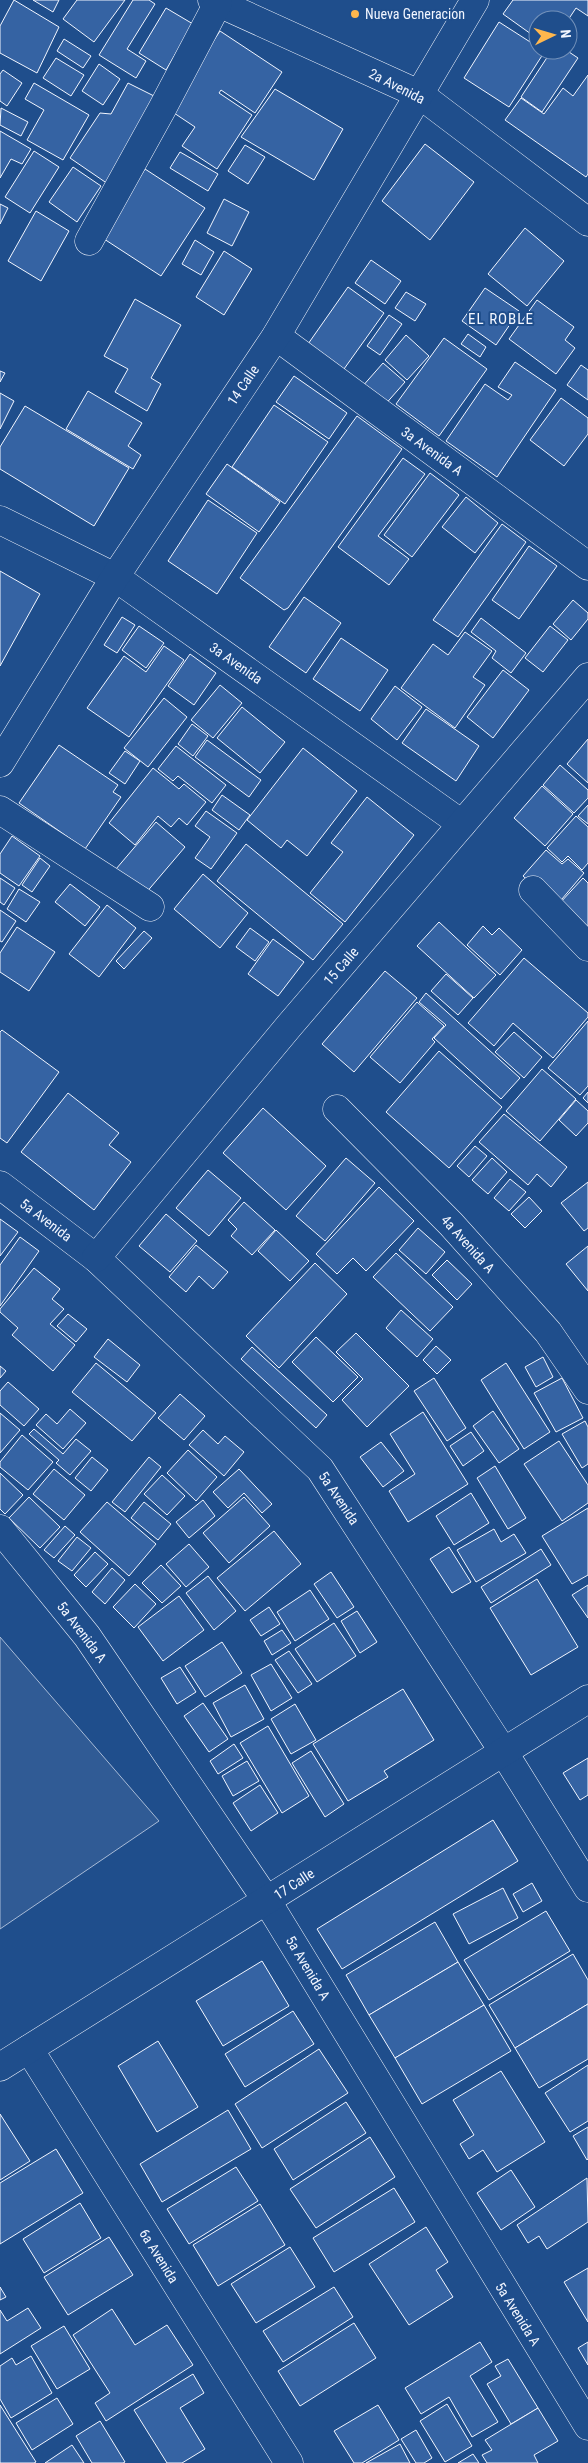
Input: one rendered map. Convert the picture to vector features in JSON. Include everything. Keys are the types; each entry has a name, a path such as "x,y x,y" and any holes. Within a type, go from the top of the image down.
{"street":[{"name":"14 Calle","path":"0,763 115,577 276,336 475,0"},
{"name":"2a Avenida","path":"215,2 420,94 588,222"},
{"path":"89,241 162,109 215,2"},
{"name":"3a Avenida A","path":"276,336 588,566"},
{"name":"3a Avenida","path":"0,520 115,577 462,824"},
{"name":"15 Calle","path":"96,1258 289,1026 588,677"},
{"path":"0,810 150,907"},
{"path":"533,890 588,947"},
{"name":"4a Avenida A","path":"336,1108 451,1224 541,1325 588,1390"},
{"name":"5a Avenida","path":"0,1185 96,1258 320,1469 503,1750 588,1888"},
{"name":"5a Avenida A","path":"0,1529 87,1636 267,1901 588,2426"},
{"name":"17 Calle","path":"0,2067 267,1901 503,1750 588,1699"},
{"name":"6a Avenida","path":"29,2049 289,2463"}],"shaded area":[{"path":"0,1637 159,1821 0,1929"}],"building":[{"path":"14,0 59,27 37,73 0,53 0,26"},
{"path":"33,0 59,0 53,12"},
{"path":"77,0 125,0 94,42 63,19"},
{"path":"133,0 149,0 155,4 127,49 146,61 136,78 99,55"},
{"path":"513,0 588,0 588,16 576,8 575,10 528,10 528,32 503,14"},
{"path":"166,8 193,24 166,70 139,53"},
{"path":"499,22 528,41 528,60 539,60 509,107 464,78"},
{"path":"220,31 282,72 255,113 221,90 219,93 252,115 217,169 182,146 195,127 168,109"},
{"path":"64,39 91,56 83,68 57,51"},
{"path":"56,58 84,75 71,96 43,78"},
{"path":"545,60 577,60 542,112 521,97"},
{"path":"99,64 120,79 103,105 82,91"},
{"path":"3,70 22,83 7,106 0,101 0,74"},
{"path":"588,75 588,174 586,177 505,120 521,98 544,114 563,88 573,96"},
{"path":"34,83 89,115 63,160 27,140 44,110 25,99"},
{"path":"128,83 156,97 108,184 70,158 100,113 111,114"},
{"path":"275,89 343,129 314,180 241,137"},
{"path":"1,108 28,122 21,136 0,125"},
{"path":"0,131 31,149 22,164 11,159 0,178"},
{"path":"425,144 474,182 430,240 382,201"},
{"path":"245,145 265,157 248,184 228,171"},
{"path":"34,151 59,167 30,213 5,197"},
{"path":"180,152 218,174 208,191 170,168"},
{"path":"73,167 101,186 77,222 49,202"},
{"path":"145,169 205,208 161,276 101,237"},
{"path":"224,199 249,212 232,246 207,233"},
{"path":"0,204 8,208 0,224"},
{"path":"36,211 69,231 41,281 8,261"},
{"path":"525,228 564,261 527,306 488,274"},
{"path":"195,240 214,252 201,275 182,264"},
{"path":"224,251 252,269 224,315 196,297"},
{"path":"371,260 401,281 385,304 355,283"},
{"path":"348,287 384,313 344,369 308,344"},
{"path":"485,288 519,311 496,345 462,321"},
{"path":"406,292 426,304 415,321 395,308"},
{"path":"135,299 181,325 151,378 161,384 147,411 115,392 128,369 104,356"},
{"path":"537,300 574,327 565,340 575,348 556,374 509,339"},
{"path":"389,315 402,324 380,355 367,346"},
{"path":"468,334 486,347 480,357 461,344"},
{"path":"406,335 429,356 407,380 385,360"},
{"path":"444,338 487,369 439,436 396,404"},
{"path":"515,362 556,390 497,477 446,441 485,384 508,400 512,395 498,387"},
{"path":"383,363 405,382 383,407 361,388"},
{"path":"581,365 588,370 588,400 567,385"},
{"path":"0,371 5,373 0,382"},
{"path":"294,376 347,413 329,439 276,402"},
{"path":"88,391 142,423 128,446 141,455 133,469 66,429"},
{"path":"0,393 14,401 0,429"},
{"path":"561,398 588,418 588,434 564,466 530,440"},
{"path":"274,405 328,442 285,504 232,467"},
{"path":"25,406 129,468 94,526 0,469 0,447"},
{"path":"357,416 402,449 288,608 284,610 240,578"},
{"path":"403,458 425,474 378,536 409,559 389,585 338,547"},
{"path":"227,464 280,502 259,532 206,494"},
{"path":"430,473 459,495 412,557 384,535"},
{"path":"466,497 498,523 475,553 442,527"},
{"path":"208,500 257,533 217,594 168,561"},
{"path":"502,524 526,542 458,637 433,620"},
{"path":"529,546 557,566 519,619 492,600"},
{"path":"0,571 40,594 0,666"},
{"path":"304,597 341,623 306,673 269,647"},
{"path":"573,600 588,613 588,619 571,640 553,624"},
{"path":"122,617 135,625 117,653 104,645"},
{"path":"481,618 526,653 511,673 492,658 496,651 471,632"},
{"path":"139,626 164,643 146,668 122,650"},
{"path":"550,626 568,640 543,672 525,658"},
{"path":"465,632 492,651 473,677 485,685 455,728 401,688 433,644 448,655"},
{"path":"341,638 388,670 360,711 313,679"},
{"path":"164,646 184,660 129,737 87,708 124,656 146,672"},
{"path":"190,654 216,673 194,705 168,686"},
{"path":"503,670 529,690 493,738 467,717"},
{"path":"220,685 242,703 213,738 191,720"},
{"path":"395,686 422,707 397,740 371,719"},
{"path":"164,698 187,717 148,767 124,748"},
{"path":"242,707 285,742 260,773 217,738"},
{"path":"426,709 479,746 456,781 402,743"},
{"path":"192,724 208,736 193,756 178,744"},
{"path":"588,739 588,783 567,764"},
{"path":"207,740 261,780 249,797 195,757"},
{"path":"59,745 118,785 113,792 121,797 85,849 19,803"},
{"path":"176,746 226,785 212,803 178,776 173,781 158,769"},
{"path":"303,748 357,791 307,856 287,840 281,848 247,820"},
{"path":"125,751 140,761 125,784 109,773"},
{"path":"560,765 588,790 588,798 574,813 543,785"},
{"path":"153,768 179,789 184,784 206,802 187,825 179,818 171,827 158,816 135,845 109,823"},
{"path":"542,786 573,814 545,846 514,818"},
{"path":"222,795 250,815 239,830 212,810"},
{"path":"367,797 414,835 345,922 310,893 343,852 331,843"},
{"path":"588,805 588,824 578,816"},
{"path":"206,811 237,833 211,869 195,858 210,837 195,826"},
{"path":"576,816 588,827 588,863 582,870 568,856 562,862 547,848"},
{"path":"156,822 185,847 145,894 116,869"},
{"path":"12,836 40,856 19,886 0,873 0,854"},
{"path":"246,844 343,924 313,960 217,881"},
{"path":"546,850 562,864 568,859 584,873 556,906 523,876"},
{"path":"40,858 50,866 32,892 22,885"},
{"path":"203,874 248,913 220,948 174,909"},
{"path":"0,878 15,888 4,905 0,902"},
{"path":"583,878 588,883 588,930 559,904"},
{"path":"70,884 100,907 85,926 55,902"},
{"path":"19,889 40,902 26,922 7,909"},
{"path":"107,905 136,928 99,977 69,954"},
{"path":"0,910 16,921 2,942 0,941"},
{"path":"439,922 496,975 474,998 417,946"},
{"path":"483,926 492,935 499,928 522,950 500,975 467,945"},
{"path":"17,927 55,952 29,991 0,972 0,953"},
{"path":"250,928 269,942 255,961 236,947"},
{"path":"144,931 152,938 124,969 116,961"},
{"path":"273,939 304,962 278,996 248,974"},
{"path":"524,958 588,1013 588,1017 553,1058 513,1023 494,1046 468,1023"},
{"path":"385,971 417,998 354,1072 322,1044"},
{"path":"446,974 473,998 458,1015 431,991"},
{"path":"426,993 520,1078 501,1099 434,1038 446,1025 419,1002"},
{"path":"417,1002 444,1026 432,1039 435,1042 400,1083 370,1057"},
{"path":"588,1021 588,1086 580,1095 548,1068"},
{"path":"2,1030 59,1072 7,1143 0,1138 0,1032"},
{"path":"514,1032 542,1057 524,1078 495,1052"},
{"path":"439,1051 502,1107 449,1168 386,1112"},
{"path":"542,1069 576,1099 540,1141 506,1111"},
{"path":"588,1092 588,1103 583,1098"},
{"path":"68,1093 119,1133 109,1145 131,1162 94,1210 21,1152"},
{"path":"576,1100 588,1111 588,1123 576,1136 559,1120"},
{"path":"263,1108 326,1166 286,1210 223,1153"},
{"path":"504,1114 567,1167 551,1187 537,1174 528,1185 479,1142"},
{"path":"475,1146 487,1156 469,1177 457,1166"},
{"path":"346,1158 375,1183 325,1241 296,1216"},
{"path":"492,1158 507,1172 488,1194 472,1180"},
{"path":"208,1170 241,1198 209,1236 176,1208"},
{"path":"510,1179 526,1192 509,1211 494,1198"},
{"path":"588,1182 588,1228 584,1231 561,1203"},
{"path":"379,1187 414,1221 366,1271 353,1258 337,1274 316,1254"},
{"path":"529,1197 542,1211 525,1228 511,1214"},
{"path":"244,1202 275,1230 252,1255 231,1236 237,1229 228,1220"},
{"path":"166,1214 197,1241 170,1272 139,1246"},
{"path":"0,1219 18,1232 0,1256"},
{"path":"418,1228 445,1252 426,1274 399,1250"},
{"path":"276,1230 309,1261 290,1281 258,1251"},
{"path":"20,1237 39,1251 0,1306 0,1265"},
{"path":"196,1245 228,1272 213,1289 199,1276 186,1292 169,1277"},
{"path":"588,1246 588,1291 566,1264"},
{"path":"396,1253 453,1307 430,1331 373,1277"},
{"path":"447,1260 472,1284 457,1300 432,1275"},
{"path":"315,1263 347,1294 279,1368 246,1336"},
{"path":"34,1268 60,1289 52,1299 64,1309 50,1324 75,1345 53,1371 12,1335 18,1328 0,1312 0,1309"},
{"path":"401,1310 433,1339 417,1357 386,1328"},
{"path":"68,1314 87,1329 76,1342 57,1326"},
{"path":"356,1333 409,1386 367,1427 342,1400 363,1379 336,1352"},
{"path":"316,1337 358,1377 333,1402 292,1362"},
{"path":"108,1339 140,1365 127,1382 94,1357"},
{"path":"436,1346 451,1360 437,1374 423,1360"},
{"path":"252,1347 327,1415 316,1428 241,1359"},
{"path":"543,1357 553,1377 536,1387 525,1367"},
{"path":"96,1363 156,1413 132,1441 72,1392"},
{"path":"506,1363 550,1432 524,1449 481,1380"},
{"path":"0,1366 6,1371 0,1378"},
{"path":"434,1378 466,1428 447,1441 414,1391"},
{"path":"562,1378 583,1418 556,1432 534,1393"},
{"path":"8,1382 39,1409 24,1426 0,1405 0,1391"},
{"path":"180,1394 205,1416 184,1440 158,1418"},
{"path":"70,1409 86,1423 63,1449 36,1425 46,1414 57,1424"},
{"path":"493,1411 519,1449 499,1463 473,1426"},
{"path":"423,1412 468,1484 408,1522 389,1491 415,1474 390,1434"},
{"path":"0,1413 20,1430 0,1453"},
{"path":"585,1421 588,1427 588,1464 582,1468 562,1434"},
{"path":"34,1429 63,1454 76,1439 91,1451 70,1475 56,1463 59,1460 29,1434"},
{"path":"203,1430 218,1444 225,1436 244,1452 224,1476 189,1445"},
{"path":"471,1432 484,1451 463,1466 450,1446"},
{"path":"22,1435 53,1462 28,1490 0,1467 0,1462"},
{"path":"559,1441 588,1485 588,1503 562,1521 524,1464"},
{"path":"381,1442 404,1471 383,1487 360,1457"},
{"path":"188,1450 217,1477 196,1501 167,1473"},
{"path":"92,1457 108,1470 91,1491 75,1478"},
{"path":"149,1457 161,1467 125,1512 112,1502"},
{"path":"495,1466 526,1518 508,1529 477,1478"},
{"path":"54,1469 85,1495 64,1520 33,1494"},
{"path":"239,1469 272,1504 262,1513 244,1493 228,1508 213,1492"},
{"path":"0,1473 23,1495 5,1514 0,1509"},
{"path":"162,1475 185,1496 167,1515 144,1494"},
{"path":"471,1493 489,1523 454,1545 436,1516"},
{"path":"29,1497 60,1527 40,1548 9,1518"},
{"path":"244,1497 270,1526 229,1563 203,1533"},
{"path":"203,1500 215,1516 189,1538 176,1522"},
{"path":"107,1502 156,1544 129,1576 80,1532"},
{"path":"144,1502 171,1524 158,1540 131,1518"},
{"path":"588,1508 588,1575 572,1584 542,1536"},
{"path":"65,1526 75,1535 54,1558 44,1550"},
{"path":"494,1529 501,1542 514,1534 526,1553 476,1582 457,1550"},
{"path":"274,1531 301,1564 245,1611 217,1578"},
{"path":"77,1537 91,1548 72,1571 58,1561"},
{"path":"189,1544 209,1567 186,1587 166,1564"},
{"path":"449,1547 471,1582 452,1593 430,1559"},
{"path":"541,1549 551,1565 491,1603 481,1587"},
{"path":"95,1552 108,1564 86,1587 74,1575"},
{"path":"161,1565 181,1586 162,1603 142,1583"},
{"path":"112,1568 125,1580 105,1604 92,1592"},
{"path":"331,1572 354,1607 337,1618 314,1584"},
{"path":"208,1576 236,1611 214,1630 186,1593"},
{"path":"537,1579 578,1647 531,1675 490,1608"},
{"path":"135,1584 156,1604 134,1628 113,1607"},
{"path":"588,1585 588,1618 572,1595"},
{"path":"310,1590 329,1619 295,1641 277,1612"},
{"path":"179,1596 204,1630 163,1661 138,1627"},
{"path":"269,1607 280,1624 261,1636 250,1620"},
{"path":"357,1611 377,1642 360,1653 341,1621"},
{"path":"334,1623 356,1656 317,1682 295,1649"},
{"path":"282,1630 291,1643 272,1655 264,1641"},
{"path":"222,1642 242,1673 205,1697 185,1666"},
{"path":"289,1651 312,1684 298,1693 275,1660"},
{"path":"271,1664 292,1698 271,1711 251,1675"},
{"path":"180,1667 196,1692 177,1704 161,1678"},
{"path":"245,1685 264,1719 231,1737 213,1703"},
{"path":"403,1689 434,1740 384,1771 388,1777 348,1801 313,1744"},
{"path":"203,1703 228,1739 209,1752 184,1716"},
{"path":"295,1704 316,1740 291,1754 271,1719"},
{"path":"268,1726 309,1796 282,1813 240,1743"},
{"path":"234,1744 243,1758 218,1774 210,1761"},
{"path":"311,1751 344,1804 325,1817 292,1763"},
{"path":"588,1758 588,1795 580,1800 563,1773"},
{"path":"247,1761 259,1781 233,1796 222,1776"},
{"path":"260,1785 278,1813 251,1831 233,1803"},
{"path":"493,1820 518,1861 342,1969 317,1929"},
{"path":"532,1883 542,1901 523,1912 513,1894"},
{"path":"503,1888 518,1918 469,1944 453,1914"},
{"path":"546,1911 570,1951 489,2000 464,1960"},
{"path":"435,1922 458,1962 369,2015 346,1975"},
{"path":"573,1954 588,1980 588,2004 515,2048 489,2005"},
{"path":"262,1961 289,2006 223,2046 196,2001"},
{"path":"458,1962 484,2005 395,2058 369,2015"},
{"path":"588,2004 588,2059 539,2088 515,2048"},
{"path":"484,2005 511,2051 422,2104 395,2058"},
{"path":"293,2011 314,2044 245,2087 225,2054"},
{"path":"158,2041 198,2107 157,2132 118,2066"},
{"path":"319,2049 348,2093 262,2148 235,2104"},
{"path":"588,2065 588,2121 570,2132 545,2093"},
{"path":"501,2071 545,2142 497,2172 483,2150 469,2159 460,2144 474,2135 453,2100"},
{"path":"346,2102 366,2133 293,2180 274,2149"},
{"path":"228,2110 251,2149 162,2202 140,2164"},
{"path":"0,2114 30,2161 0,2180"},
{"path":"588,2127 588,2159 587,2160 573,2136"},
{"path":"370,2137 395,2177 316,2228 290,2189"},
{"path":"56,2149 83,2193 0,2244 0,2183"},
{"path":"236,2167 258,2201 189,2244 167,2209"},
{"path":"511,2170 535,2207 501,2230 477,2193"},
{"path":"587,2178 588,2222 547,2249 539,2236 528,2243 517,2225"},
{"path":"394,2188 415,2222 334,2272 313,2238"},
{"path":"80,2203 101,2238 44,2273 23,2239"},
{"path":"260,2204 285,2245 218,2286 193,2245"},
{"path":"426,2227 448,2262 436,2270 453,2297 409,2325 369,2264"},
{"path":"109,2237 133,2275 68,2315 44,2277"},
{"path":"290,2247 315,2287 256,2323 231,2284"},
{"path":"588,2268 588,2322 564,2282"},
{"path":"0,2287 6,2297 0,2300"},
{"path":"334,2287 353,2317 283,2362 263,2331"},
{"path":"28,2308 41,2328 0,2354 0,2310 7,2321"},
{"path":"112,2309 135,2345 167,2325 193,2365 106,2421 95,2403 110,2393 73,2335"},
{"path":"354,2323 376,2358 300,2406 278,2371"},
{"path":"64,2326 90,2369 57,2389 31,2346"},
{"path":"480,2342 492,2362 470,2376 498,2422 472,2437 449,2397 421,2414 405,2388"},
{"path":"588,2342 588,2365 578,2348"},
{"path":"31,2356 52,2393 11,2418 0,2399 0,2366 12,2358 16,2365"},
{"path":"508,2359 538,2408 511,2424 487,2384 501,2376 495,2366"},
{"path":"193,2374 204,2393 180,2408 205,2449 182,2463 167,2463 134,2410"},
{"path":"57,2398 73,2424 32,2450 16,2423"},
{"path":"447,2404 472,2446 445,2462 420,2421"},
{"path":"0,2405 36,2462 0,2463"},
{"path":"378,2405 399,2440 362,2463 354,2463 334,2431"},
{"path":"538,2408 558,2441 534,2455 538,2463 487,2463 482,2455 492,2450 485,2440"},
{"path":"100,2421 125,2462 92,2463 76,2436"},
{"path":"416,2430 432,2458 424,2463 416,2463 401,2439"},
{"path":"400,2444 410,2463 366,2463"},
{"path":"72,2445 84,2463 45,2463"},
{"path":"473,2454 479,2463 458,2463"}],"place":[{"name":"Nueva Generacion","path":"355,14"}],"district":[{"name":"EL ROBLE","path":"501,319"}]}
